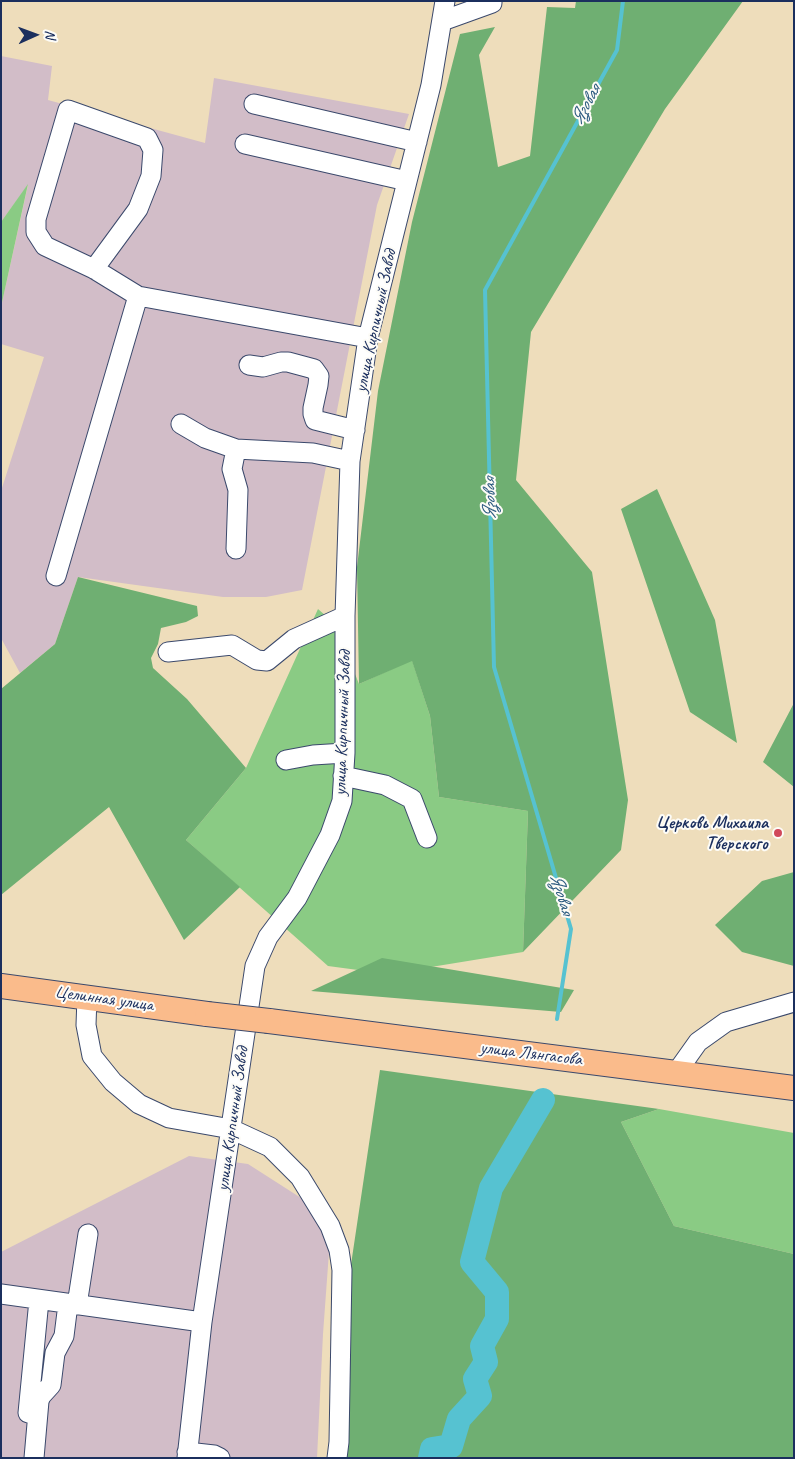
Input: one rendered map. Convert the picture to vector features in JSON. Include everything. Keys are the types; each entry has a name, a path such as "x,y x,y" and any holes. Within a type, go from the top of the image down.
{"main road":[{"name":"Целинная улица","path":"1,986 269,1021"},
{"name":"улица Лянгасова","path":"269,1021 794,1088"}],"street":[{"name":"улица Кирпичный Завод","path":"187,1455 202,1322 255,966 268,937 296,898 330,836 342,801 345,753 350,461 368,338 431,85 445,1"},
{"path":"442,21 492,3 492,1"},
{"path":"254,104 417,142"},
{"path":"94,269 138,209 151,176 153,150 147,138 68,110 36,219 36,232 45,246 94,269 138,296 368,338"},
{"path":"245,144 407,182"},
{"path":"56,576 138,296"},
{"path":"249,365 264,367 288,362 314,370 318,376 313,408 315,420 355,430"},
{"path":"181,424 205,438 236,449 314,452 350,461"},
{"path":"236,449 232,469 238,490 236,549"},
{"path":"168,652 232,645 257,660 267,661 294,639 346,616"},
{"path":"286,760 313,755 345,753"},
{"path":"343,776 385,785 412,799 427,838"},
{"path":"87,997 86,1025 92,1056 113,1082 139,1104 169,1118 232,1129 270,1147 300,1177 330,1226 339,1250 342,1270 339,1442 337,1458"},
{"path":"676,1072 698,1042 726,1022 794,1002"},
{"path":"34,1458 39,1401 51,1385 55,1353 64,1336 73,1304 88,1234"},
{"path":"1,1294 202,1322"},
{"path":"24,1458 39,1300"},
{"path":"187,1455 214,1455 220,1458"}],"shaded area":[{"path":"1,56 52,66 48,100 205,143 214,78 409,114 377,205 302,590 266,597 223,597 78,577 55,644 20,673 1,638 1,491 44,357 1,344 1,307 28,185 1,222"},
{"path":"189,1156 248,1164 312,1205 329,1252 317,1458 1,1458 1,1252"}],"green space":[{"path":"576,1 743,1 665,109 531,332 516,480 592,572 628,800 621,850 523,952 528,811 439,797 430,716 412,661 359,684 357,567 378,391 412,222 460,34 495,27 479,55 498,167 530,156 547,7 575,8"},
{"path":"28,184 1,307 1,222"},
{"path":"657,489 715,620 737,743 690,712 621,509"},
{"path":"78,577 197,606 198,616 186,622 161,628 158,644 151,658 153,668 187,699 246,768 186,840 240,887 184,940 109,807 1,895 1,689 55,644"},
{"path":"318,609 335,624 359,684 412,660 430,716 439,797 528,811 523,952 388,974 328,966 186,840 246,768"},
{"path":"794,703 794,787 763,762"},
{"path":"794,872 794,966 742,952 715,925 762,881"},
{"path":"382,958 574,990 561,1012 311,991"},
{"path":"380,1070 659,1109 621,1122 674,1226 794,1254 794,1458 344,1458 349,1278"},
{"path":"659,1109 794,1133 794,1254 674,1226 621,1122"}],"waterway":[{"name":"Язовая","path":"557,1019 571,929 494,667 485,290 617,50 623,1"},
{"name":"Язовая","path":"430,1458 432,1449 451,1446 459,1419 480,1396 475,1379 486,1362 482,1346 497,1319 497,1292 472,1262 491,1188 543,1100"}],"place":[{"name":"Церковь Михаила Тверского","path":"778,833"}]}
